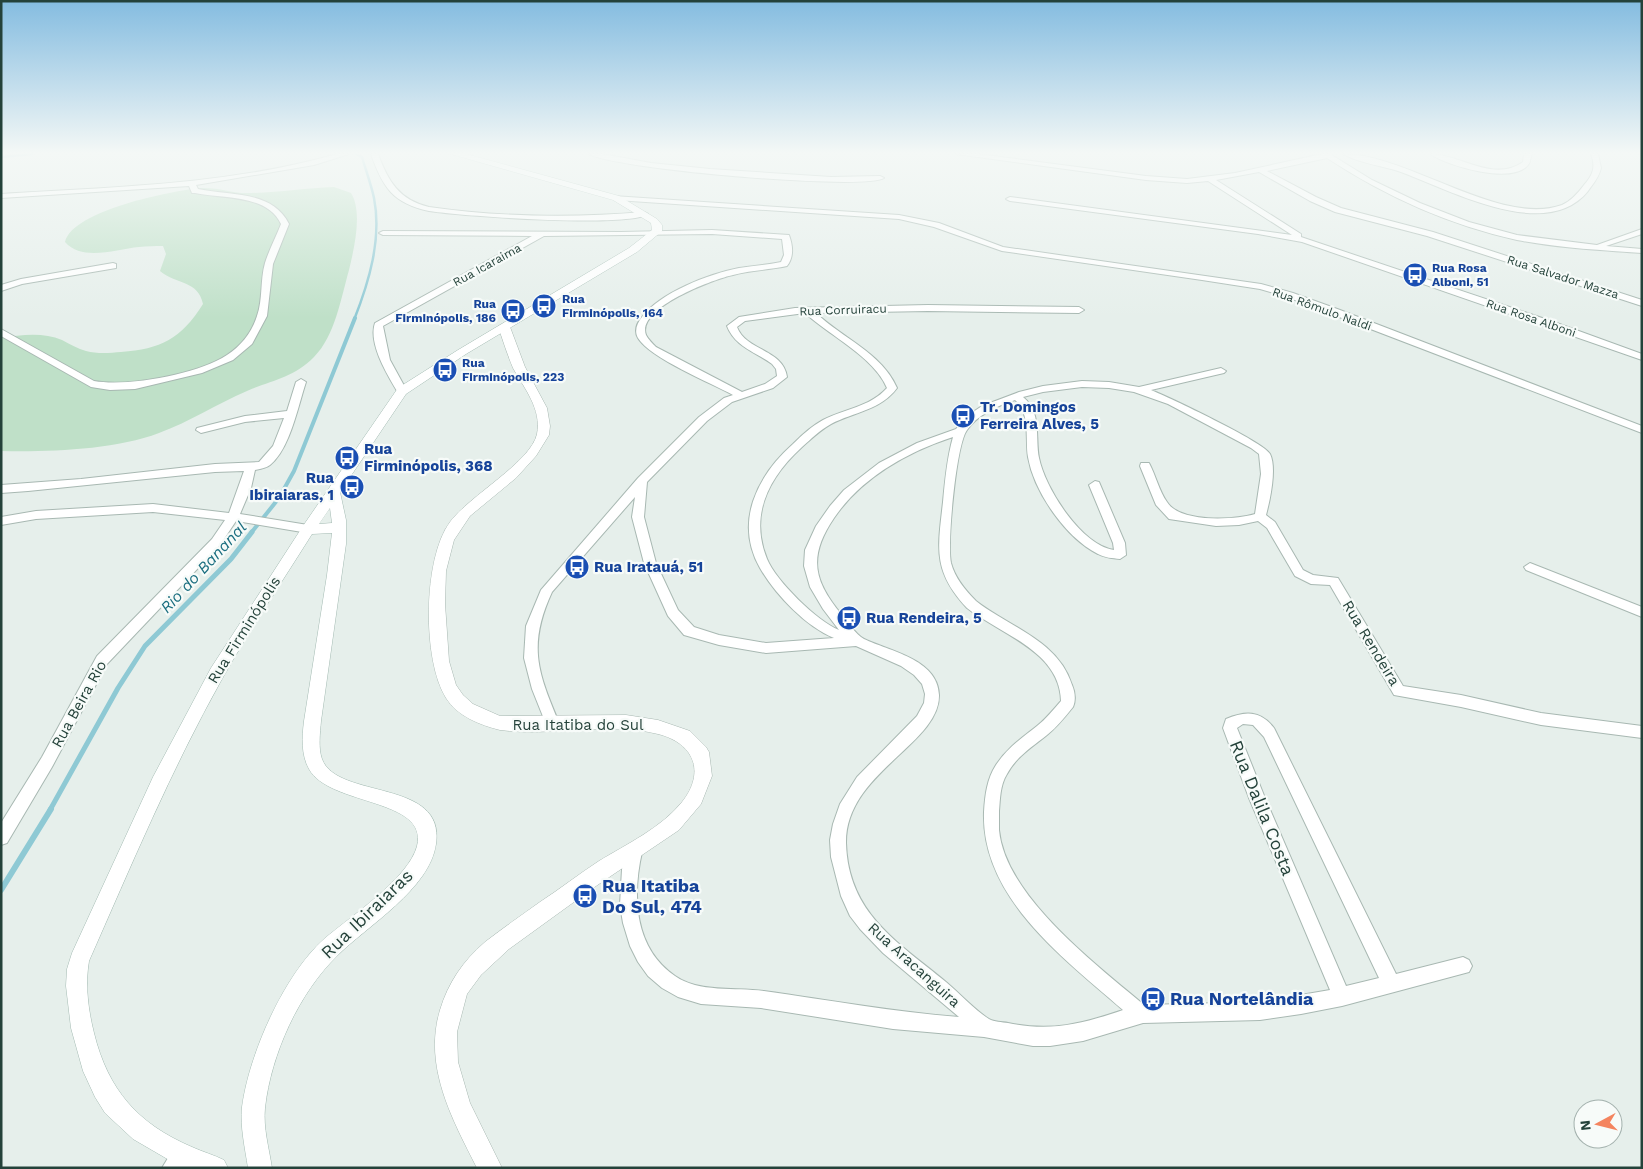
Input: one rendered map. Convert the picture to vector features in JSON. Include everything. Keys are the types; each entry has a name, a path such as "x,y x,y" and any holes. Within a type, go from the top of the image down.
{"main road":[{"path":"634,209 657,225 656,233"},
{"name":"Rua Firminópolis","path":"216,1168 177,1161 142,1132 111,1104 97,1079 87,1054 78,1009 75,981 77,967 115,879 186,730 301,528 332,516 333,491 402,390 633,250 656,233"},
{"name":"Rua Itatiba do Sul","path":"490,1167 461,1106 451,1079 445,1047 450,1016 461,986 480,962 509,937 600,872 634,852 675,823 688,808 702,780 704,766 701,754 691,739 660,726 618,722 553,725 503,724 478,715 455,698 445,677 440,653 437,596 443,550 452,530 463,514 508,478 537,448 542,437 545,419 542,408 520,370 504,327"},
{"path":"301,528 332,516"},
{"name":"Rua Ibiraiaras","path":"260,1168 255,1139 254,1108 272,1042 285,1014 311,971 329,950 378,908 399,887 422,858 427,844 424,820 415,811 400,803 342,787 324,777 316,764 312,751 317,690 338,554 332,516"}],"street":[{"path":"1,332 91,384 110,387 135,386 154,382 199,371 230,358 247,344 262,316 269,264 284,229 284,219 273,209"},
{"path":"436,209 540,217 609,218 644,214"},
{"name":"Rua Rômulo Naldi","path":"773,209 899,217 929,224 1002,249 1202,277 1277,291 1337,312 1642,430"},
{"name":"Rua Rosa Alboni","path":"1082,209 1304,240 1642,357"},
{"path":"1256,209 1304,240"},
{"name":"Rua Salvador Mazza","path":"1335,209 1430,234 1642,303"},
{"path":"1428,209 1477,227 1527,239 1642,251"},
{"path":"1519,209 1548,209"},
{"path":"1596,246 1642,231"},
{"path":"383,233 712,232 786,237 789,247 788,260 784,264 734,271 702,282 669,299 646,317 642,324 642,338 653,349 741,395"},
{"name":"Rua Icaraima","path":"402,390 385,363 378,325 542,234"},
{"path":"1,288 21,282 113,266"},
{"name":"Rua Corruiracu","path":"741,395 770,386 776,383 783,374 774,361 734,335 732,326 742,319 752,316 778,312 928,308 1079,310"},
{"path":"808,312 828,330 874,364 888,379 892,388 885,397 876,402 819,427 780,460 766,480 758,496 754,524 756,543 759,556 766,569 777,585 794,602 827,630 858,642"},
{"path":"1138,390 1221,371"},
{"path":"1,489 215,468 250,468 267,462 276,448 301,382"},
{"path":"1141,1014 1053,936 1011,884 1000,864 990,828 990,809 995,782 1004,765 1019,749 1048,725 1068,703 1068,691 1055,662 1046,653 975,607 953,583 947,570 942,546 956,448 961,431 981,412 1016,396 1043,388 1078,384 1104,385 1138,390 1181,408 1245,440 1264,452 1267,468 1260,516 1235,522 1173,516 1162,505 1145,466"},
{"path":"553,725 536,683 530,662 531,634 536,610 547,590 642,481 703,419 728,400 741,395"},
{"path":"1016,396 1023,400 1028,409 1034,459 1055,505 1076,530 1092,545 1106,553 1120,555 1119,543 1095,485"},
{"path":"202,430 245,419 290,414"},
{"path":"858,642 836,617 815,582 810,567 810,554 814,540 850,491 872,473 918,446 940,436 961,431"},
{"name":"Rua Beira Rio","path":"1,838 48,762 102,660 216,542 234,517 250,468"},
{"name":"Rua Aracanguira","path":"642,481 638,516 650,563 669,606 689,631 726,642 766,648 858,642 890,654 914,668 927,679 932,696 924,715 916,727 864,777 853,792 844,808 839,826 838,848 848,894 858,913 875,933 986,1028"},
{"path":"1,521 36,515 142,508 234,517 301,528"},
{"name":"Rua Rendeira","path":"1260,516 1271,525 1299,573 1311,580 1334,582 1400,691 1461,701 1541,719 1642,732"},
{"path":"1530,567 1642,612"},
{"name":"Rua Dalila Costa","path":"1342,997 1256,798 1230,728 1231,723 1235,721 1251,719 1259,721 1268,730 1291,782 1391,983"},
{"path":"634,852 628,871 627,894 634,939 651,966 668,982 686,992 758,999 913,1022 986,1028 1030,1037 1049,1038 1078,1034 1141,1014 1274,1010 1342,997 1463,966"}],"green space":[{"path":"113,209 356,209 355,241 332,328 314,357 298,370 247,391 159,433 122,443 81,449 1,451 1,338 40,335 55,337 90,352 135,351 159,345 178,334 187,326 203,304 197,291 192,287 160,271 166,254 163,246 90,253 81,252 65,242 72,231 85,220"}],"waterway":[{"name":"Rio do Bananal","path":"354,320 365,291 373,260 376,229 375,209"},
{"name":"Rio do Bananal","path":"251,533 279,498 294,471 355,318"},
{"name":"Rio do Bananal","path":"50,810 118,688 145,646 231,559 252,532"},
{"name":"Rio do Bananal","path":"1,890 51,809"}],"place":[{"name":"Rua Rosa Alboni, 51","path":"1415,275"},
{"name":"Rua Firminópolis, 164","path":"544,306"},
{"name":"Rua Firminópolis, 186","path":"513,311"},
{"name":"Rua Firminópolis, 223","path":"445,370"},
{"name":"Tr. Domingos Ferreira Alves, 5","path":"963,416"},
{"name":"Rua Firminópolis, 368","path":"347,458"},
{"name":"Rua Ibiraiaras, 1","path":"352,487"},
{"name":"Rua Iratauá, 51","path":"577,567"},
{"name":"Rua Rendeira, 5","path":"849,618"},
{"name":"Rua Itatiba Do Sul, 474","path":"585,896"},
{"name":"Rua Nortelândia","path":"1153,999"}]}
